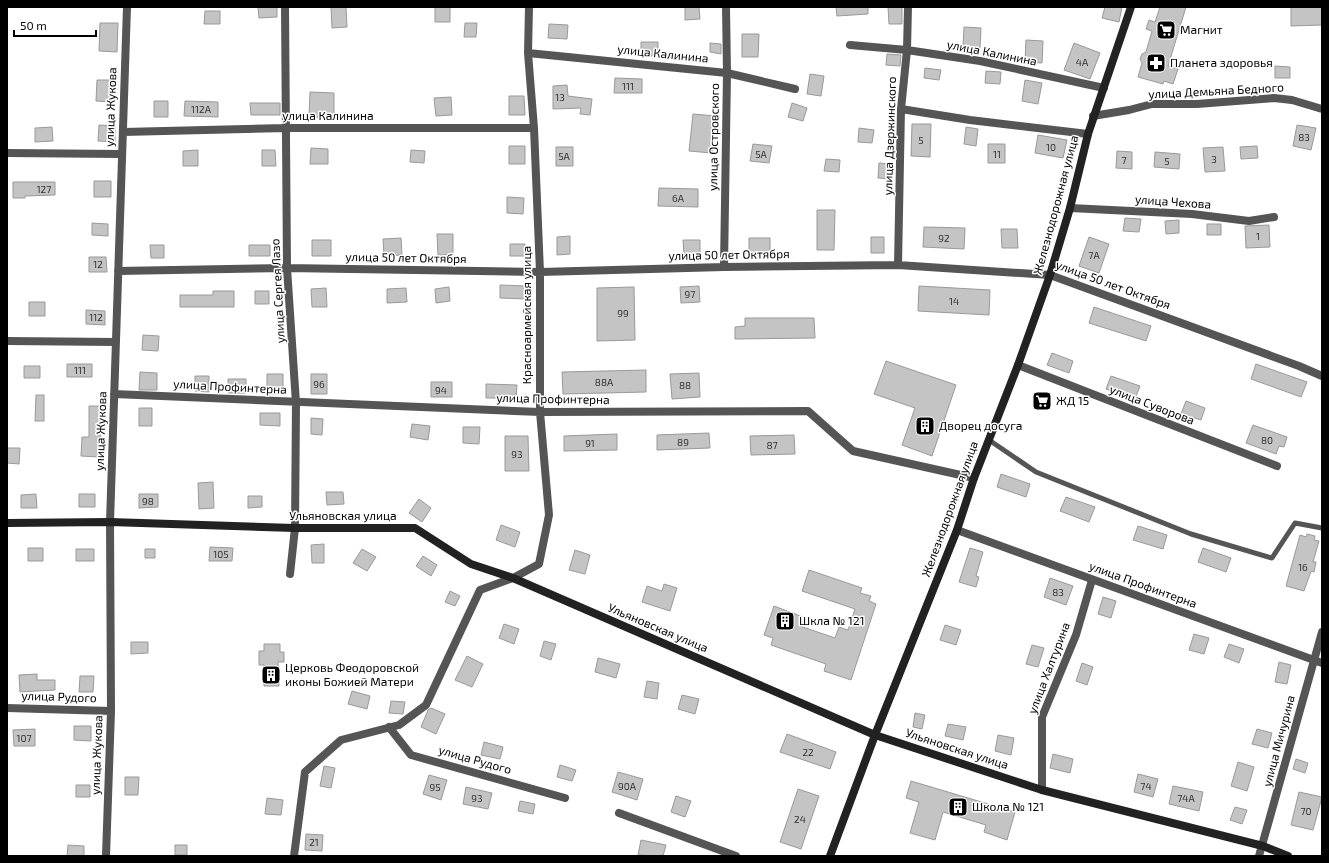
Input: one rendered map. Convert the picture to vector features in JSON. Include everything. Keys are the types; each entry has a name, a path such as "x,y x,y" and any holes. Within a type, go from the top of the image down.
{"street":[{"name":"улица Жукова","path":"106,856 111,711 110,522 127,7"},
{"name":"улица Сергея Лазо","path":"285,7 287,268 296,402 295,528 290,574"},
{"name":"Красноармейская улица","path":"389,727 399,725 426,705 480,590 513,578 539,564 549,515 540,412 540,272 534,128 528,53 529,7"},
{"name":"улица Островского","path":"724,267 727,72 726,7"},
{"name":"улица Дзержинского","path":"898,265 901,109 907,50 908,7"},
{"name":"Железнодорожная улица","path":"830,856 875,735 957,530 974,478 1018,366 1050,275 1070,208 1093,116 1131,7"},
{"name":"улица Калинина","path":"850,44 907,50 980,61 1104,88"},
{"name":"улица Калинина","path":"528,53 727,72 795,89"},
{"name":"улица Демьяна Бедного","path":"1093,116 1129,110 1152,104 1192,104 1274,98 1292,100 1322,109"},
{"path":"901,109 970,120 1088,134"},
{"name":"улица Калинина","path":"123,132 286,128 534,128"},
{"path":"7,154 122,154"},
{"name":"улица Чехова","path":"1070,208 1192,214 1249,221 1274,218"},
{"name":"улица 50 лет Октября","path":"118,271 287,268 540,272 724,267 898,265 1050,275 1299,366 1322,376"},
{"path":"7,341 116,342"},
{"name":"улица Суворова","path":"1018,366 1277,466"},
{"name":"улица Профинтерна","path":"114,394 540,412 808,411 853,451 974,478"},
{"name":"Ульяновская улица","path":"7,523 110,522 295,528 415,528 471,564 513,578 875,735 1042,790 1263,846 1288,856"},
{"name":"улица Профинтерна","path":"957,530 1322,663"},
{"name":"улица Халтурина","path":"1042,790 1042,717 1076,635 1092,580"},
{"name":"улица Мичурина","path":"1259,856 1322,632"},
{"name":"улица Рудого","path":"7,708 111,711"},
{"path":"294,856 305,772 341,740 389,727"},
{"name":"улица Рудого","path":"389,727 411,755 566,798"},
{"path":"619,813 736,856"}],"lane":[{"path":"989,440 1036,472 1191,534 1272,558 1295,523 1322,528"}],"building":[{"path":"258,7 277,7 277,17 259,18"},
{"path":"331,7 346,7 347,27 332,28"},
{"path":"435,7 450,7 450,22 435,22"},
{"path":"685,7 699,7 700,19 685,20"},
{"path":"836,7 868,7 868,14 837,16"},
{"path":"888,7 902,7 902,24 889,24"},
{"path":"1105,7 1122,7 1119,22 1102,18"},
{"path":"1160,7 1186,7 1168,66 1178,69 1173,84 1164,81 1163,84 1138,77 1142,63 1140,59 1142,54 1146,52 1152,31 1146,29 1149,20 1155,22"},
{"path":"1291,7 1322,7 1322,25 1291,26"},
{"path":"205,11 220,11 220,24 204,24"},
{"path":"100,23 118,23 117,52 99,51"},
{"path":"465,23 477,23 476,37 464,37"},
{"path":"549,24 568,25 567,39 548,38"},
{"path":"964,27 981,28 980,48 963,46"},
{"path":"742,34 759,34 758,57 742,57"},
{"path":"1026,40 1043,41 1042,63 1025,62"},
{"path":"641,42 658,42 658,56 641,56"},
{"path":"710,43 721,44 721,54 710,52"},
{"path":"1074,43 1100,53 1090,79 1064,70"},
{"path":"887,54 901,55 900,66 886,65"},
{"path":"1275,66 1290,67 1290,78 1275,78"},
{"path":"925,68 941,70 939,80 924,78"},
{"path":"986,71 1001,72 1000,84 985,83"},
{"path":"810,74 824,76 821,96 807,94"},
{"path":"615,78 642,79 642,93 614,93"},
{"path":"97,80 113,80 113,102 96,101"},
{"path":"1025,80 1042,83 1038,104 1022,101"},
{"path":"567,85 568,96 592,99 590,115 580,114 581,108 553,109 553,86"},
{"path":"310,92 334,93 334,118 309,117"},
{"path":"509,96 524,96 525,115 509,115"},
{"path":"451,97 452,115 436,116 434,98"},
{"path":"154,101 168,101 168,117 154,117"},
{"path":"185,101 218,102 218,117 184,116"},
{"path":"250,103 280,103 280,115 251,115"},
{"path":"792,103 807,108 803,121 788,117"},
{"path":"693,114 716,116 712,153 689,151"},
{"path":"912,124 931,124 930,157 911,156"},
{"path":"99,125 115,126 115,142 98,141"},
{"path":"1297,125 1316,128 1311,150 1293,146"},
{"path":"52,127 53,141 35,142 35,128"},
{"path":"966,127 978,129 976,146 964,144"},
{"path":"859,128 874,130 872,143 858,142"},
{"path":"1038,135 1067,140 1063,158 1035,153"},
{"path":"753,144 772,146 769,163 750,161"},
{"path":"988,144 1005,144 1005,163 988,163"},
{"path":"509,146 525,146 525,164 509,164"},
{"path":"1257,146 1258,158 1241,159 1240,147"},
{"path":"556,147 573,147 573,166 556,166"},
{"path":"1223,147 1225,171 1205,172 1203,148"},
{"path":"311,148 328,149 328,164 310,164"},
{"path":"198,150 198,166 183,166 183,151"},
{"path":"262,150 275,150 276,166 262,166"},
{"path":"411,150 425,151 424,163 410,162"},
{"path":"1117,151 1132,152 1132,169 1116,168"},
{"path":"1155,152 1180,154 1179,169 1154,167"},
{"path":"826,159 840,160 839,172 824,171"},
{"path":"879,163 890,164 889,179 878,178"},
{"path":"94,181 111,181 111,197 94,197"},
{"path":"13,182 55,182 55,195 13,198"},
{"path":"659,188 698,189 698,207 658,206"},
{"path":"507,197 524,198 523,214 507,213"},
{"path":"817,210 835,210 834,250 817,250"},
{"path":"1125,218 1141,219 1139,232 1123,231"},
{"path":"1179,220 1179,233 1166,234 1165,221"},
{"path":"92,223 108,224 108,236 92,235"},
{"path":"1207,224 1221,224 1221,235 1207,235"},
{"path":"1269,225 1270,247 1246,248 1245,226"},
{"path":"924,227 965,228 964,249 923,247"},
{"path":"1001,229 1017,229 1018,248 1002,248"},
{"path":"437,234 453,234 453,255 438,255"},
{"path":"570,236 570,254 557,255 557,237"},
{"path":"871,237 884,237 884,253 871,253"},
{"path":"1089,237 1109,244 1099,273 1079,266"},
{"path":"401,238 402,255 384,256 383,239"},
{"path":"749,238 770,238 770,252 749,252"},
{"path":"312,240 331,240 331,256 312,256"},
{"path":"683,240 700,240 700,253 684,254"},
{"path":"510,244 525,244 524,256 510,256"},
{"path":"150,245 164,245 164,258 151,258"},
{"path":"249,245 270,245 270,256 249,256"},
{"path":"89,257 106,257 107,272 89,272"},
{"path":"500,285 526,286 526,299 500,298"},
{"path":"699,286 700,302 681,303 680,287"},
{"path":"919,286 990,290 989,315 918,311"},
{"path":"449,287 450,301 436,303 435,289"},
{"path":"634,287 635,340 597,341 597,288"},
{"path":"326,288 327,307 312,307 311,289"},
{"path":"406,288 407,302 387,303 387,289"},
{"path":"213,291 234,291 234,307 180,307 180,295 213,295"},
{"path":"255,291 269,291 269,304 255,304"},
{"path":"29,302 45,302 45,316 29,316"},
{"path":"1094,307 1151,326 1146,341 1089,323"},
{"path":"86,310 105,311 105,325 86,324"},
{"path":"745,318 814,318 815,338 735,339 735,327 745,326"},
{"path":"143,335 159,336 158,351 142,350"},
{"path":"1052,353 1073,361 1069,373 1047,365"},
{"name":"Дворец досуга","path":"886,361 956,385 932,456 902,445 915,408 874,394"},
{"path":"67,364 92,364 92,377 67,377"},
{"path":"1256,364 1307,382 1301,397 1251,379"},
{"path":"24,366 40,366 40,378 24,378"},
{"path":"646,370 646,392 563,394 562,372"},
{"path":"140,372 157,373 157,390 139,390"},
{"path":"699,373 700,397 672,399 670,374"},
{"path":"267,374 283,374 283,394 267,394"},
{"path":"311,374 327,374 327,394 311,394"},
{"path":"195,376 209,376 209,392 195,391"},
{"path":"1111,376 1140,386 1135,399 1106,389"},
{"path":"228,379 246,379 246,393 228,393"},
{"path":"431,382 452,382 452,397 431,397"},
{"path":"486,384 517,385 516,398 486,398"},
{"path":"36,395 44,395 44,421 35,421"},
{"path":"1186,401 1205,408 1201,420 1181,414"},
{"path":"89,406 102,406 99,457 81,456 82,437 89,437"},
{"path":"139,408 152,408 152,426 139,426"},
{"path":"260,413 280,413 280,426 260,425"},
{"path":"311,418 323,419 322,435 311,434"},
{"path":"412,424 430,426 428,440 410,437"},
{"path":"1253,425 1287,437 1284,447 1279,446 1276,454 1246,443"},
{"path":"463,427 480,427 479,444 463,443"},
{"path":"709,433 710,448 657,450 657,435"},
{"path":"617,434 617,450 564,451 564,436"},
{"path":"794,435 795,454 751,455 750,436"},
{"path":"505,436 528,436 529,471 505,471"},
{"path":"7,448 20,448 19,464 7,463"},
{"path":"1001,474 1030,484 1026,497 997,487"},
{"path":"213,482 214,508 199,509 198,483"},
{"path":"326,492 343,492 344,504 327,505"},
{"path":"36,494 37,508 21,508 21,495"},
{"path":"79,494 95,494 95,507 79,507"},
{"path":"139,494 158,494 158,507 139,508"},
{"path":"248,496 262,496 262,507 248,508"},
{"path":"1066,497 1095,507 1089,522 1060,511"},
{"path":"419,499 431,508 422,522 409,513"},
{"path":"501,525 520,532 515,547 496,540"},
{"path":"1138,526 1167,535 1163,549 1133,540"},
{"path":"1307,534 1315,536 1314,540 1319,541 1313,562 1316,562 1314,572 1311,571 1304,591 1286,586 1300,535 1306,537"},
{"path":"324,544 324,563 312,563 311,545"},
{"path":"210,547 233,548 232,561 209,561"},
{"path":"28,548 43,548 43,561 28,561"},
{"path":"970,548 983,552 976,576 979,577 976,587 959,582"},
{"path":"1203,548 1231,558 1226,572 1198,562"},
{"path":"76,549 94,549 94,561 76,561"},
{"path":"145,549 155,549 155,558 145,558"},
{"path":"362,549 376,557 367,571 353,563"},
{"path":"575,550 590,555 585,574 569,570"},
{"path":"423,556 437,565 431,576 416,566"},
{"name":"Шкла № 121","path":"809,570 862,588 860,593 871,596 869,601 876,604 851,680 824,671 826,664 771,645 773,638 764,635 774,606 803,617 800,626 835,638 839,627 848,630 855,609 802,591"},
{"path":"1050,578 1073,586 1066,605 1044,597"},
{"path":"664,584 677,588 670,611 642,602 647,586 662,591"},
{"path":"450,591 460,596 455,606 445,602"},
{"path":"1103,597 1116,601 1111,618 1098,614"},
{"path":"504,624 519,629 514,644 499,638"},
{"path":"945,625 961,630 956,645 940,640"},
{"path":"1194,634 1209,638 1204,654 1189,650"},
{"path":"544,641 556,644 551,660 540,656"},
{"path":"131,642 148,642 148,653 131,654"},
{"name":"Церковь Феодоровской иконы Божией Матери","path":"264,644 280,644 280,652 284,652 284,662 278,662 279,686 264,686 264,665 259,665 259,651 264,651"},
{"path":"1229,644 1244,649 1239,663 1224,657"},
{"path":"1032,645 1044,648 1038,667 1026,664"},
{"path":"467,656 483,664 472,687 455,680"},
{"path":"598,658 620,664 616,678 595,672"},
{"path":"1279,662 1291,665 1287,684 1275,682"},
{"path":"1082,663 1093,667 1087,685 1076,681"},
{"path":"37,674 37,680 55,680 55,690 20,692 19,675"},
{"path":"80,676 94,676 93,692 79,692"},
{"path":"647,681 659,683 657,699 644,697"},
{"path":"352,691 370,696 367,709 348,704"},
{"path":"682,695 699,699 695,714 678,709"},
{"path":"391,701 405,702 403,714 389,713"},
{"path":"431,708 445,714 436,734 421,727 428,710"},
{"path":"915,713 925,715 922,729 913,727"},
{"path":"948,724 966,727 963,740 945,736"},
{"path":"74,726 91,726 91,741 74,740"},
{"path":"35,729 35,746 14,746 13,730"},
{"path":"1257,729 1272,733 1268,748 1252,744"},
{"path":"787,734 836,752 830,769 780,752"},
{"path":"998,735 1014,738 1011,755 995,751"},
{"path":"484,742 503,747 500,759 481,755"},
{"path":"1053,754 1073,759 1070,773 1050,768"},
{"path":"1296,759 1308,763 1305,773 1293,769"},
{"path":"1238,762 1254,767 1247,791 1231,786"},
{"path":"560,765 576,770 572,781 557,777"},
{"path":"324,766 335,768 331,788 320,786"},
{"path":"618,772 643,779 637,800 612,792"},
{"path":"1138,774 1158,779 1153,797 1134,792"},
{"path":"429,775 447,780 441,800 423,794"},
{"path":"125,777 139,777 138,795 125,795"},
{"name":"Школа № 121","path":"911,781 1015,812 1007,840 984,832 986,825 943,812 935,840 910,833 919,802 906,798"},
{"path":"76,785 90,785 90,797 76,797"},
{"path":"1173,786 1203,792 1199,811 1169,804"},
{"path":"466,787 492,793 488,809 463,804"},
{"path":"798,789 819,796 801,849 780,842"},
{"path":"1299,792 1322,797 1313,830 1291,825"},
{"path":"676,796 691,801 685,817 671,812"},
{"path":"267,798 283,800 281,815 265,814"},
{"path":"520,801 535,804 533,814 518,811"},
{"path":"1235,807 1247,810 1242,824 1230,820"},
{"path":"306,834 323,835 322,851 305,850"},
{"path":"641,840 666,845 663,856 638,855"},
{"path":"68,845 84,846 84,856 67,856"},
{"path":"175,845 187,845 187,855 175,855"}],"place":[{"name":"Магнит","path":"1166,30"},
{"name":"Планета здоровья","path":"1156,63"},
{"name":"ЖД 15","path":"1042,401"},
{"name":"Дворец досуга","path":"925,426"},
{"name":"Шкла № 121","path":"785,621"},
{"name":"Церковь Феодоровской иконы Божией Матери","path":"271,675"},
{"name":"Школа № 121","path":"958,807"}]}
